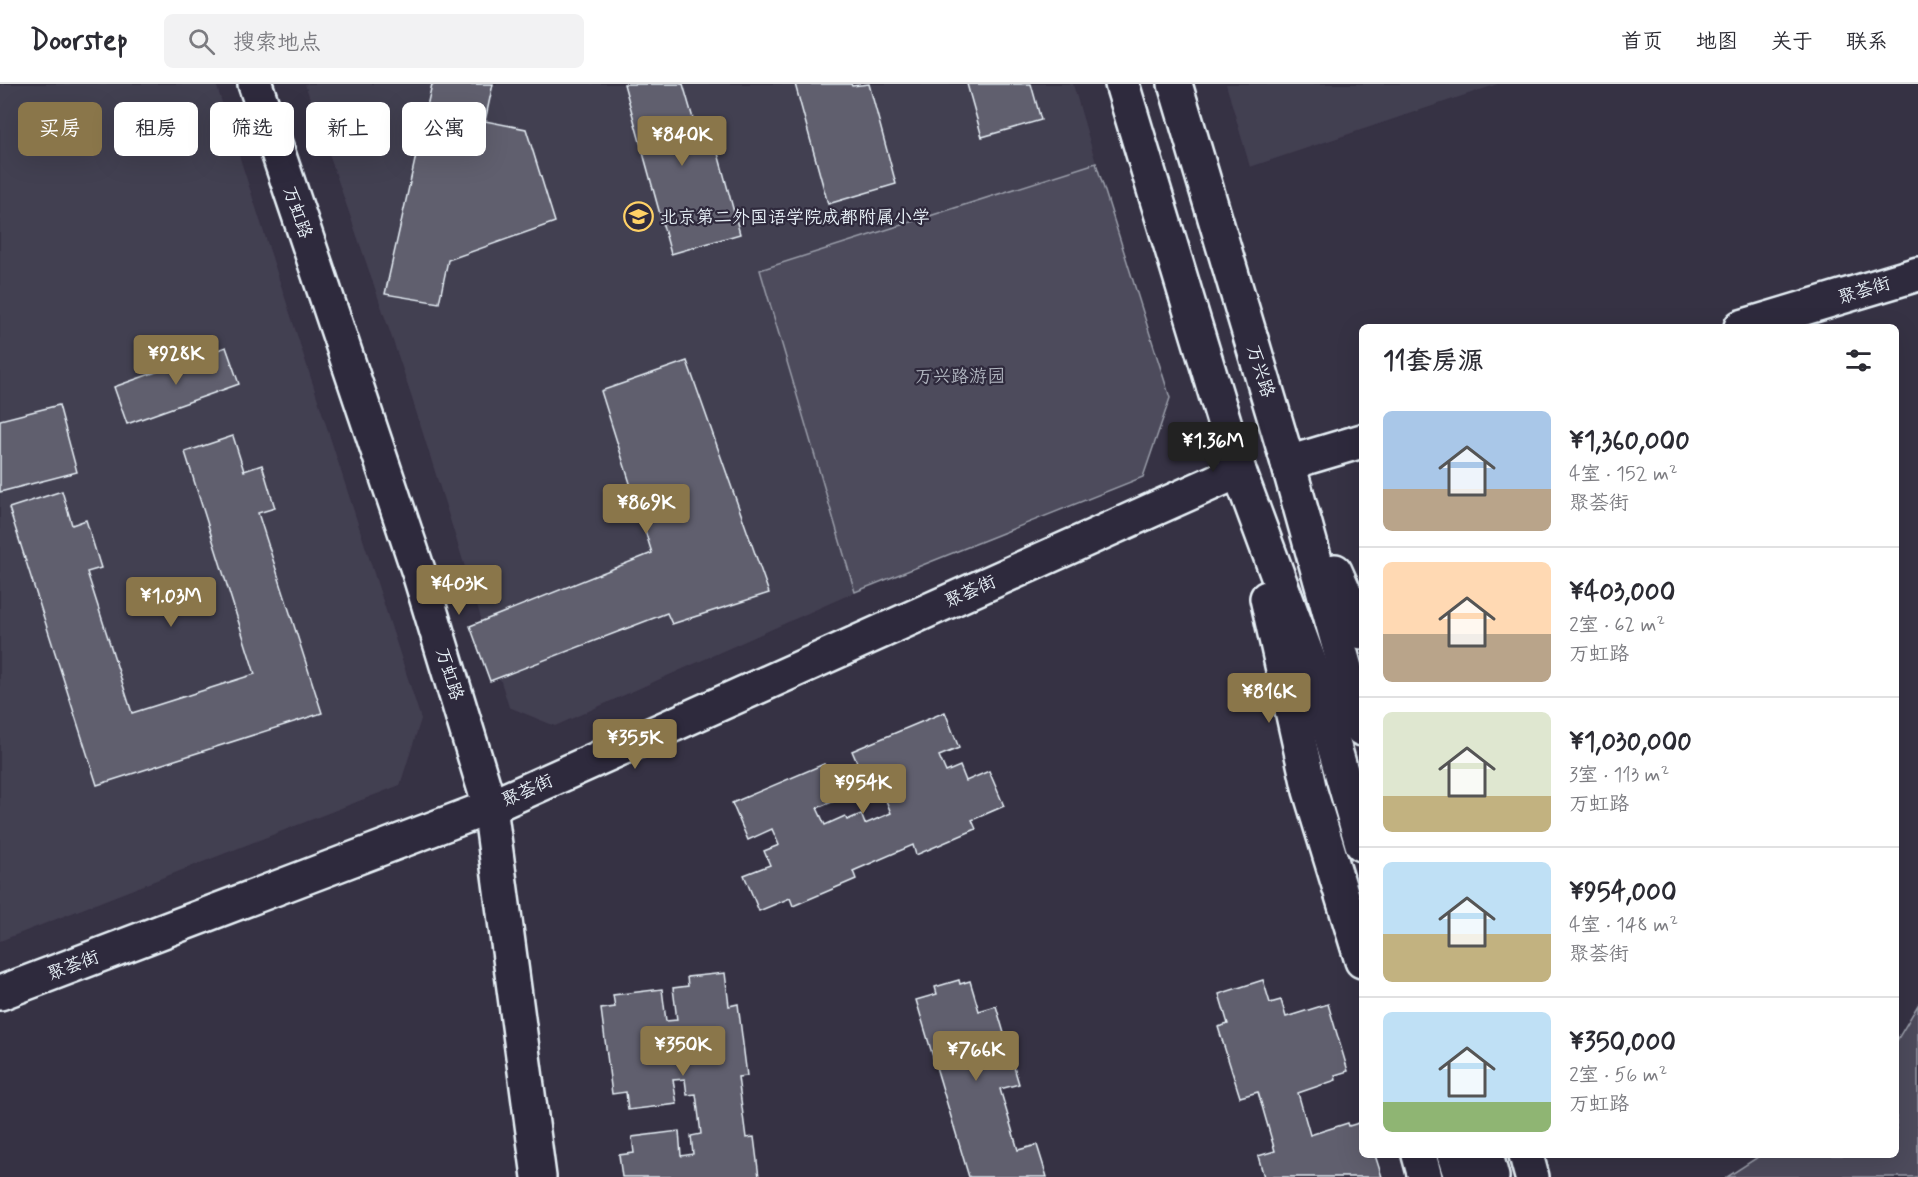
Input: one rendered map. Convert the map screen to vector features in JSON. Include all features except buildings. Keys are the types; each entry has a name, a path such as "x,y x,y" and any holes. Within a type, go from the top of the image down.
{"street":[{"name":"万虹路","path":"255,84 419,573 490,807 539,1177"},
{"path":"1122,84 1239,471 1311,666 1359,833"},
{"name":"万兴路","path":"1175,84 1288,463 1359,718"},
{"name":"聚荟街","path":"1752,324 1918,274"},
{"path":"1359,442 1288,463 1359,625"},
{"name":"聚荟街","path":"0,993 490,807 1239,471"},
{"path":"1239,471 1310,791 1359,951"},
{"path":"1420,1158 1425,1177"},
{"path":"1455,1158 1461,1177"},
{"path":"1487,1158 1492,1177"},
{"path":"1527,1158 1532,1177"}],"shaded area":[{"path":"0,84 216,84 222,102 210,102 210,156 239,156 421,719 400,785 0,941"},
{"path":"305,84 1073,84 1096,163 760,270 855,592 555,726 509,707 404,373 330,156 390,156 390,102 311,102"},
{"path":"1226,84 1498,84 1250,167"}],"green space":[{"name":"万兴路游园","path":"1096,163 1170,398 1143,477 855,592 760,270"},
{"path":"1918,1005 1918,1177 1727,1177 1756,1158 1899,1158 1899,1037"}],"place":[{"name":"北京第二外国语学院成都附属小学","path":"639,217"}]}
